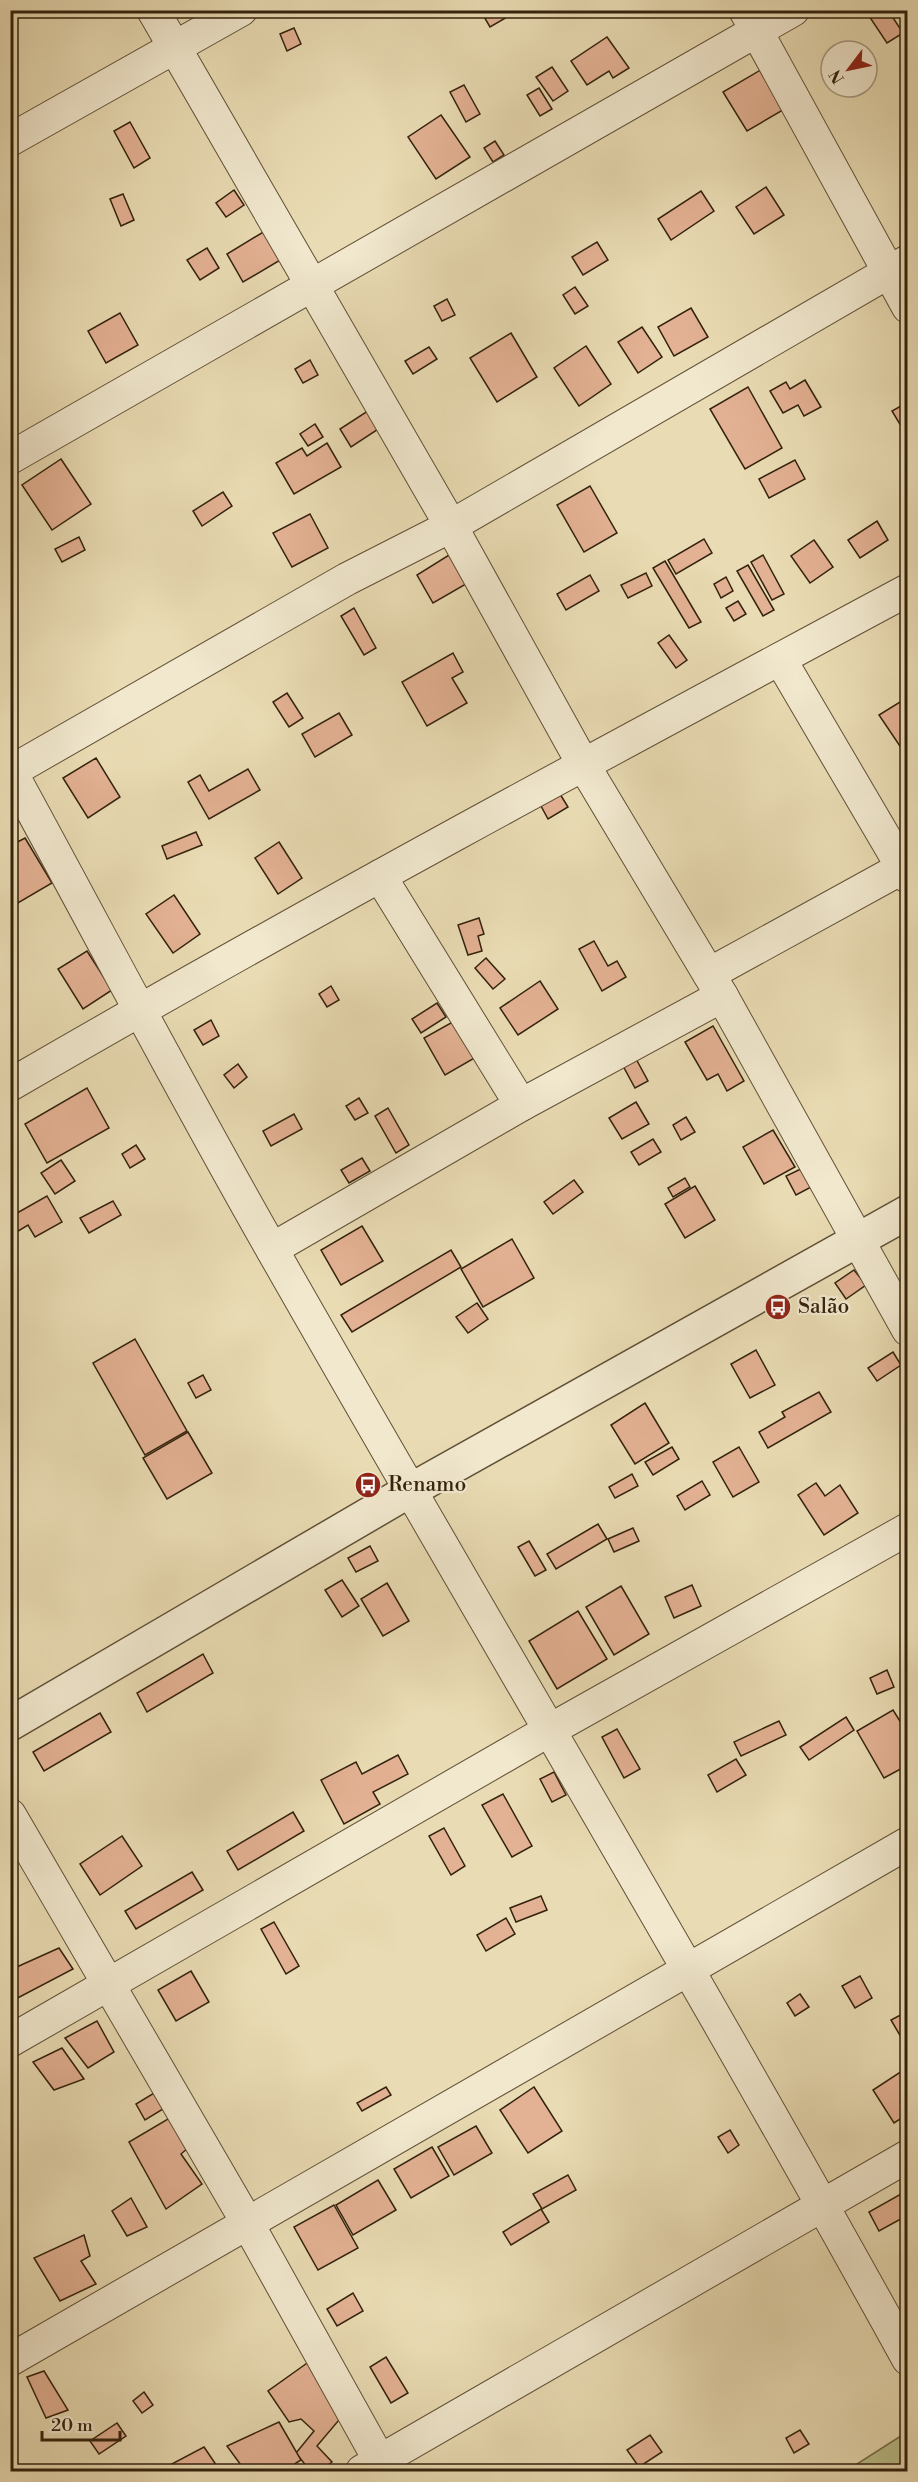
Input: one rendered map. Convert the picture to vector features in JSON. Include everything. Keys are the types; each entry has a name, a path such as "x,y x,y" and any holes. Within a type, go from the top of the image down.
{"street":[{"path":"153,10 450,526 583,764 715,985 908,1330"},
{"path":"10,140 241,10"},
{"path":"10,458 312,286 751,21 793,10"},
{"path":"751,21 898,267 908,307"},
{"path":"898,267 450,526 347,579 11,771 272,1249 548,1731 688,1968 908,2359"},
{"path":"10,1085 140,1010 583,764 908,590"},
{"path":"272,1249 521,1105 715,985 905,872 780,658"},
{"path":"380,876 521,1105"},
{"path":"10,1724 410,1490 908,1212"},
{"path":"10,2041 548,1731 908,1529"},
{"path":"10,1815 248,2224 376,2468 908,2156"},
{"path":"10,2361 908,1843"}],"green space":[{"path":"904,2434 907,2436 907,2471 846,2471"}],"building":[{"path":"491,10 519,10 490,27 483,15"},
{"path":"865,10 888,10 903,33 887,43"},
{"path":"294,28 301,44 287,51 280,34"},
{"path":"607,37 629,68 613,78 609,71 587,85 571,61"},
{"path":"552,67 568,91 553,101 536,77"},
{"path":"764,68 788,107 747,131 723,92"},
{"path":"464,85 480,114 466,122 450,92"},
{"path":"539,88 552,109 540,116 527,95"},
{"path":"441,115 470,157 436,179 408,137"},
{"path":"130,122 150,158 134,168 114,131"},
{"path":"495,141 504,155 493,162 484,148"},
{"path":"766,187 784,215 754,234 736,207"},
{"path":"234,190 244,205 226,217 216,203"},
{"path":"701,191 714,211 671,240 658,219"},
{"path":"123,194 134,220 121,226 110,199"},
{"path":"265,231 282,259 243,282 227,254"},
{"path":"597,242 608,260 583,275 572,257"},
{"path":"207,248 219,268 200,280 187,260"},
{"path":"575,287 588,306 575,314 563,295"},
{"path":"447,299 455,315 442,321 434,306"},
{"path":"691,308 708,337 674,356 658,327"},
{"path":"120,313 138,345 106,363 88,331"},
{"path":"642,327 662,357 638,373 618,342"},
{"path":"511,333 537,377 497,402 470,358"},
{"path":"586,346 611,384 579,406 554,368"},
{"path":"429,347 437,359 413,374 405,361"},
{"path":"310,360 318,375 303,383 295,369"},
{"path":"805,380 821,407 804,416 798,405 783,413 770,391 786,382 790,389"},
{"path":"748,387 782,448 745,469 710,409"},
{"path":"908,402 908,422 901,426 892,411"},
{"path":"377,405 389,422 351,447 340,429"},
{"path":"315,424 323,437 308,446 300,434"},
{"path":"327,443 341,467 294,494 276,463 302,448 307,456"},
{"path":"61,459 91,504 52,530 22,485"},
{"path":"795,460 805,479 769,498 759,479"},
{"path":"590,486 617,533 584,552 557,505"},
{"path":"223,492 232,506 202,526 193,511"},
{"path":"310,514 328,548 292,567 273,533"},
{"path":"877,521 888,540 860,558 848,540"},
{"path":"79,537 85,550 62,562 55,549"},
{"path":"704,539 712,553 676,574 668,560"},
{"path":"814,540 833,567 810,583 791,556"},
{"path":"449,555 466,584 433,603 417,575"},
{"path":"763,555 784,594 772,600 751,562"},
{"path":"665,561 701,622 689,628 653,568"},
{"path":"748,565 774,610 763,616 737,571"},
{"path":"646,573 652,586 628,598 621,585"},
{"path":"590,575 599,591 566,610 557,594"},
{"path":"726,577 733,591 721,598 714,584"},
{"path":"738,601 746,614 734,621 726,608"},
{"path":"354,608 376,648 364,655 341,616"},
{"path":"669,635 687,660 676,668 658,643"},
{"path":"453,653 463,672 452,678 467,703 427,726 402,682"},
{"path":"287,693 303,718 289,727 273,702"},
{"path":"908,697 908,758 879,715"},
{"path":"339,713 352,735 315,757 302,734"},
{"path":"96,758 120,797 88,818 63,778"},
{"path":"248,769 260,790 209,819 188,782 200,775 209,791"},
{"path":"560,794 568,807 548,819 541,806"},
{"path":"196,832 202,845 167,859 162,846"},
{"path":"25,838 52,883 11,907 10,846"},
{"path":"279,842 302,878 278,894 255,858"},
{"path":"174,895 200,934 173,953 146,914"},
{"path":"479,918 484,934 478,936 482,951 468,955 458,925"},
{"path":"594,941 608,966 617,961 626,977 602,991 579,949"},
{"path":"87,951 112,990 83,1009 58,969"},
{"path":"486,958 505,979 493,989 475,968"},
{"path":"540,981 558,1009 518,1035 500,1008"},
{"path":"331,986 339,1000 327,1007 319,994"},
{"path":"437,1003 446,1017 421,1033 412,1019"},
{"path":"458,1019 478,1056 445,1075 424,1038"},
{"path":"211,1020 219,1036 203,1045 194,1030"},
{"path":"713,1026 744,1081 727,1091 718,1074 707,1080 685,1042"},
{"path":"635,1057 648,1081 635,1088 622,1064"},
{"path":"238,1064 247,1077 234,1088 224,1075"},
{"path":"87,1088 109,1128 47,1163 25,1124"},
{"path":"359,1098 368,1113 355,1120 346,1106"},
{"path":"636,1102 649,1124 622,1139 609,1118"},
{"path":"388,1108 409,1145 396,1153 375,1116"},
{"path":"294,1114 302,1129 271,1146 263,1131"},
{"path":"686,1117 695,1132 681,1140 673,1125"},
{"path":"773,1130 795,1167 764,1184 743,1147"},
{"path":"653,1139 661,1152 639,1165 631,1152"},
{"path":"136,1145 145,1159 130,1168 122,1154"},
{"path":"362,1158 370,1171 349,1183 341,1170"},
{"path":"61,1160 75,1181 55,1194 41,1173"},
{"path":"805,1167 815,1185 796,1195 786,1176"},
{"path":"685,1178 690,1187 673,1197 668,1188"},
{"path":"574,1180 583,1192 553,1214 544,1202"},
{"path":"695,1186 715,1220 685,1238 665,1204"},
{"path":"47,1196 62,1222 35,1237 28,1225 15,1233 10,1225 10,1217"},
{"path":"113,1201 121,1215 89,1233 80,1218"},
{"path":"362,1226 383,1261 341,1285 321,1250"},
{"path":"512,1239 534,1278 483,1307 461,1269"},
{"path":"451,1250 461,1267 352,1332 341,1315"},
{"path":"854,1270 866,1285 846,1299 835,1283"},
{"path":"477,1303 488,1319 468,1333 456,1317"},
{"path":"135,1339 187,1431 145,1455 93,1363"},
{"path":"756,1350 775,1385 750,1398 731,1364"},
{"path":"893,1352 901,1365 877,1381 868,1368"},
{"path":"203,1375 211,1390 196,1398 188,1383"},
{"path":"819,1392 831,1412 768,1448 759,1432 785,1417 782,1412"},
{"path":"645,1403 669,1443 635,1464 611,1425"},
{"path":"188,1432 212,1473 167,1499 143,1458"},
{"path":"672,1447 679,1459 653,1475 645,1462"},
{"path":"739,1447 759,1482 733,1497 713,1462"},
{"path":"632,1474 638,1486 615,1498 609,1487"},
{"path":"702,1481 710,1495 685,1510 677,1496"},
{"path":"816,1483 825,1496 840,1485 858,1513 824,1535 798,1495"},
{"path":"598,1524 607,1539 556,1569 547,1554"},
{"path":"633,1528 639,1541 614,1552 608,1539"},
{"path":"529,1541 546,1570 535,1576 518,1547"},
{"path":"370,1546 378,1561 356,1572 348,1558"},
{"path":"342,1580 359,1606 342,1617 325,1590"},
{"path":"387,1583 409,1621 383,1636 361,1599"},
{"path":"692,1585 701,1606 674,1618 665,1597"},
{"path":"621,1586 649,1634 614,1655 586,1607"},
{"path":"578,1611 607,1659 557,1689 529,1641"},
{"path":"203,1654 213,1673 147,1712 137,1693"},
{"path":"887,1670 894,1687 877,1694 870,1678"},
{"path":"893,1710 908,1734 908,1765 884,1778 857,1731"},
{"path":"100,1713 111,1732 44,1771 33,1752"},
{"path":"846,1717 854,1730 809,1760 800,1747"},
{"path":"779,1721 786,1735 741,1756 734,1742"},
{"path":"617,1729 640,1769 624,1778 602,1737"},
{"path":"398,1755 408,1774 373,1792 380,1804 344,1824 321,1780 356,1762 362,1774"},
{"path":"736,1759 746,1775 717,1792 708,1775"},
{"path":"554,1772 566,1795 552,1802 540,1779"},
{"path":"503,1794 532,1846 512,1857 482,1805"},
{"path":"293,1812 304,1831 238,1870 227,1851"},
{"path":"444,1828 465,1866 451,1875 429,1836"},
{"path":"122,1836 142,1866 100,1895 80,1864"},
{"path":"192,1872 203,1890 136,1929 125,1911"},
{"path":"541,1896 547,1910 516,1922 510,1908"},
{"path":"506,1918 515,1934 486,1951 477,1935"},
{"path":"274,1922 299,1966 286,1974 261,1929"},
{"path":"59,1948 73,1969 10,2002 10,1970"},
{"path":"191,1971 209,2002 176,2021 158,1990"},
{"path":"860,1976 872,1998 855,2008 842,1986"},
{"path":"800,1994 809,2007 795,2016 787,2003"},
{"path":"908,2011 908,2049 891,2020"},
{"path":"97,2021 114,2052 88,2068 65,2038"},
{"path":"62,2048 84,2079 54,2090 33,2062"},
{"path":"905,2069 908,2074 908,2114 894,2123 873,2090"},
{"path":"386,2087 391,2095 362,2111 357,2103"},
{"path":"534,2087 562,2131 528,2153 500,2110"},
{"path":"159,2090 168,2106 145,2120 136,2104"},
{"path":"173,2116 189,2147 181,2154 202,2184 166,2209 129,2142"},
{"path":"476,2126 492,2153 454,2175 438,2147"},
{"path":"730,2130 739,2145 728,2153 718,2137"},
{"path":"432,2147 449,2176 411,2198 394,2169"},
{"path":"568,2175 576,2190 542,2209 533,2194"},
{"path":"378,2180 396,2210 353,2235 336,2205"},
{"path":"908,2190 908,2215 879,2231 869,2212"},
{"path":"131,2198 147,2227 127,2236 112,2211"},
{"path":"334,2205 358,2248 318,2270 294,2227"},
{"path":"541,2209 549,2222 511,2245 503,2232"},
{"path":"84,2235 90,2256 81,2261 96,2284 60,2301 34,2258"},
{"path":"353,2293 363,2311 337,2326 327,2309"},
{"path":"386,2357 408,2393 391,2403 370,2367"},
{"path":"310,2361 339,2420 317,2446 332,2462 318,2472 311,2472 296,2453 314,2431 301,2419 289,2422 268,2391"},
{"path":"44,2371 68,2410 46,2418 27,2377"},
{"path":"144,2392 153,2405 142,2413 133,2401"},
{"path":"279,2422 301,2460 282,2472 246,2472 227,2446"},
{"path":"117,2423 126,2436 99,2454 90,2441"},
{"path":"800,2430 809,2444 794,2453 786,2438"},
{"path":"650,2435 662,2452 639,2467 627,2450"},
{"path":"204,2447 221,2472 168,2472 166,2467"}],"place":[{"name":"Salão","path":"778,1307"},
{"name":"Renamo","path":"368,1485"}]}
